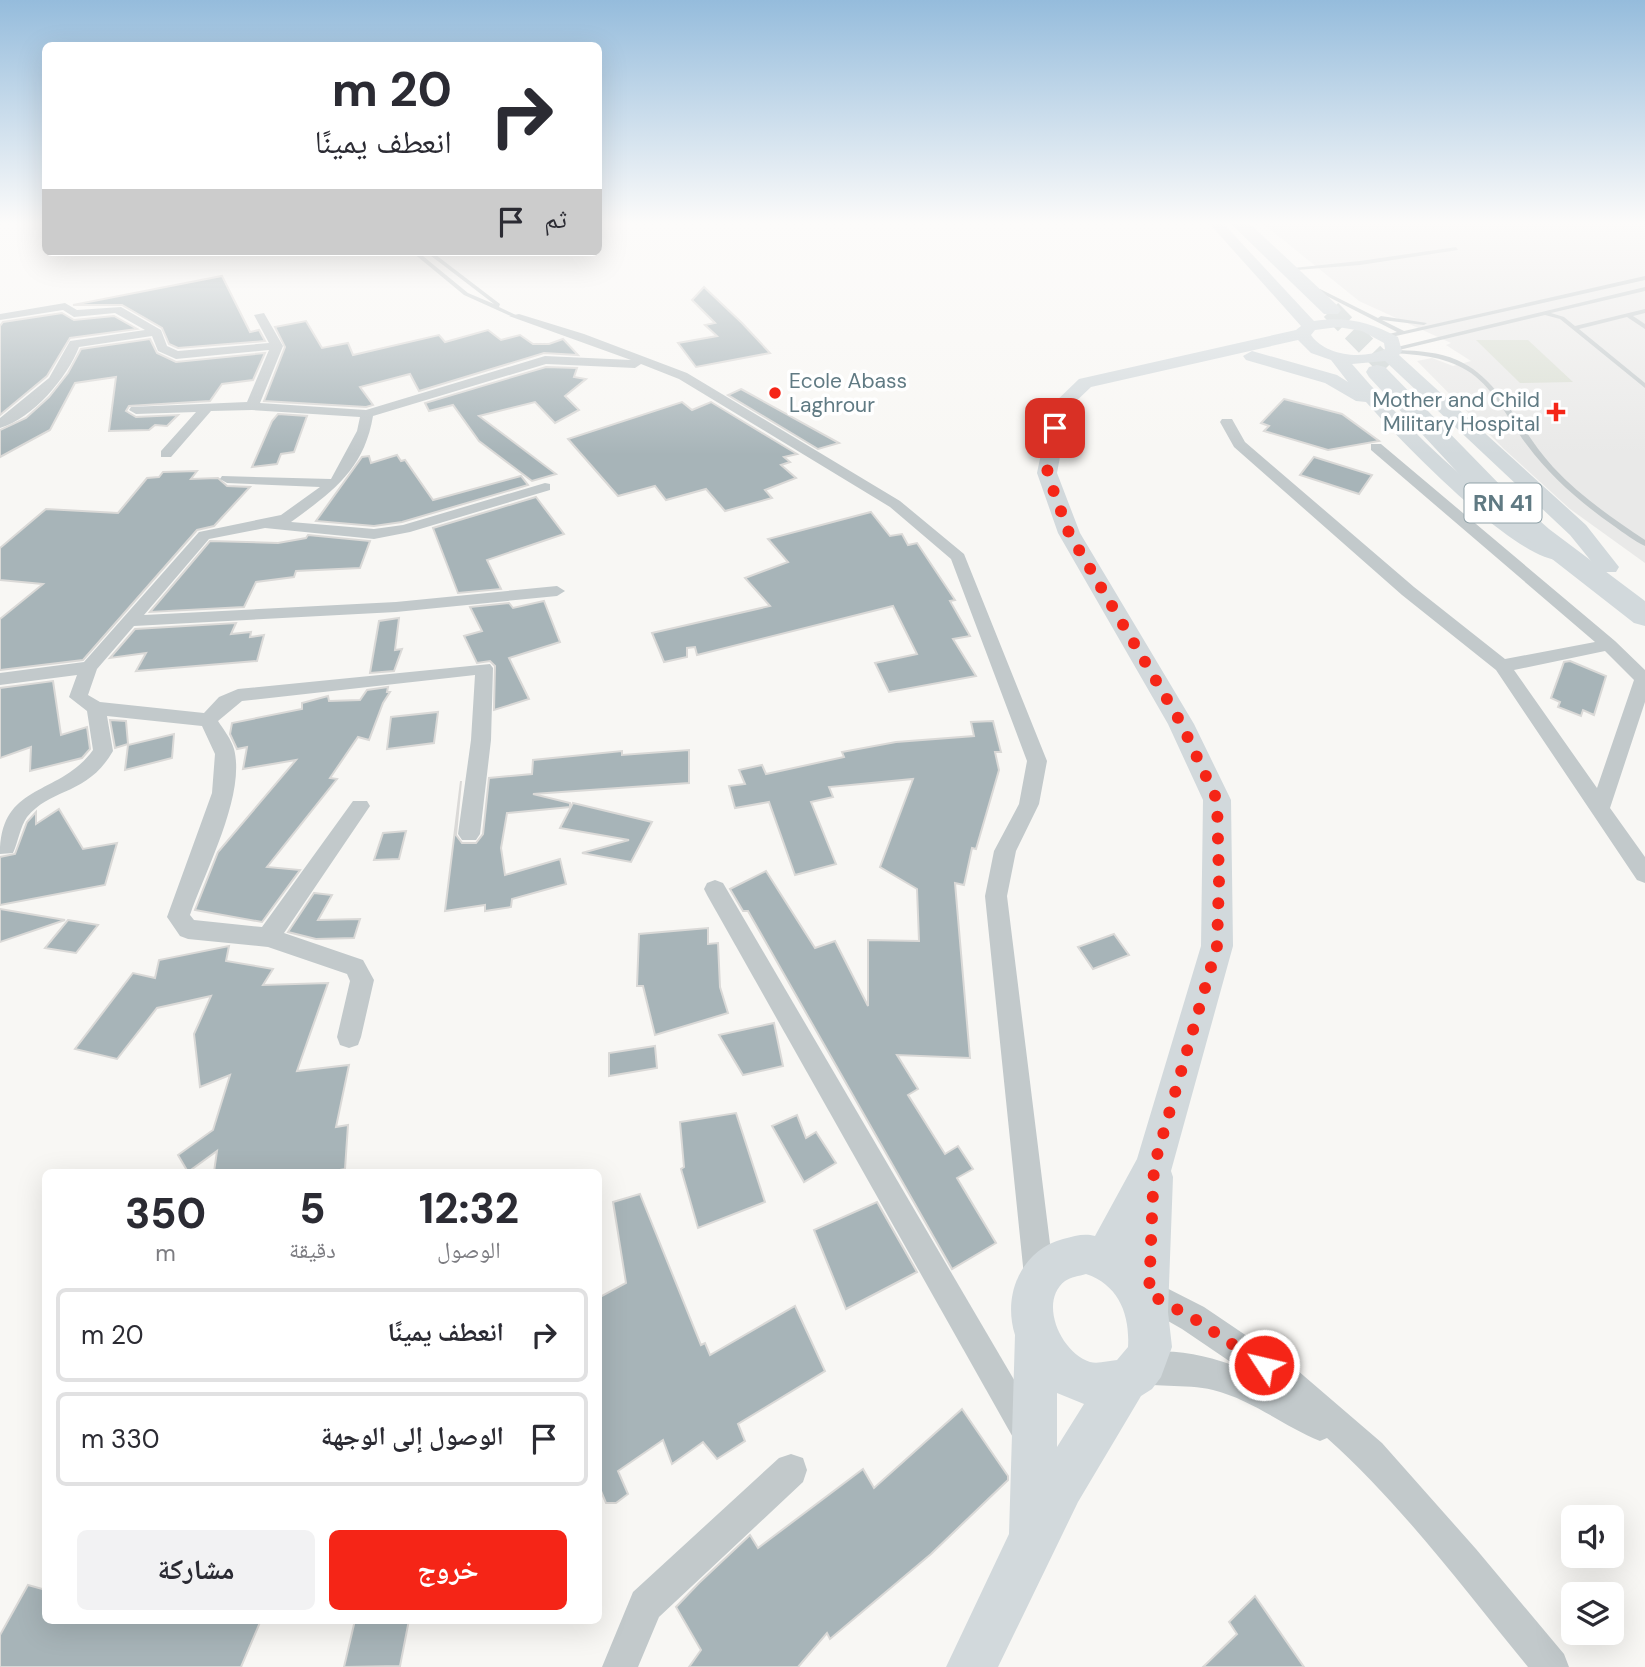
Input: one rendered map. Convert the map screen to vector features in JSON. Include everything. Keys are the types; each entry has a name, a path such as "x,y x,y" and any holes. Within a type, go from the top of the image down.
{"highway":[{"path":"1302,300 1319,317"},
{"path":"1304,300 1319,317"},
{"name":"RN 41","path":"1392,355 1496,498 1645,616"},
{"name":"RN 41","path":"1392,355 1533,509 1645,593"}],"street":[{"path":"1105,1260 1154,1166 1217,946 1217,800 1181,723 1069,533 1047,473 1060,406 1085,383 1158,366 1247,351 1377,366 1392,355 1319,317 1300,300"},
{"path":"1318,300 1319,317 1310,345 1340,361 1402,434 1509,527 1577,564"},
{"path":"0,317 65,306 74,314 117,309 157,332 162,348 176,355 277,346"},
{"path":"0,424 37,399 66,369 74,344 74,314"},
{"path":"260,315 277,346"},
{"path":"515,316 683,376 895,504 958,557 1037,761 1029,804 1005,851 996,896 1025,1174 1039,1276"},
{"path":"1247,351 1285,328 1293,316 1319,317"},
{"path":"1247,351 1319,317"},
{"path":"74,344 157,332"},
{"path":"252,406 277,346"},
{"path":"1247,351 1331,380 1378,406"},
{"path":"136,410 252,406 367,414 545,360 653,364"},
{"path":"166,454 207,408"},
{"path":"208,720 96,708 78,697 89,667 204,535 286,519 335,483 345,471 364,432 367,414"},
{"path":"1227,422 1239,444 1408,591 1502,666 1601,806 1645,874"},
{"path":"1376,447 1609,645 1644,680 1601,806"},
{"path":"227,479 335,483"},
{"path":"263,524 374,534 405,529 545,487"},
{"path":"127,621 316,613 480,601 557,591"},
{"path":"1502,666 1609,645"},
{"path":"0,679 89,667"},
{"path":"208,720 226,701 238,695 484,668 481,740 469,834"},
{"path":"5,847 19,813 32,803 81,779 92,769 103,751 96,708"},
{"path":"208,720 225,750 226,768 211,828 178,917 188,929 268,937 355,967 362,980 349,1037"},
{"path":"268,937 360,806"},
{"path":"715,888 1034,1443"},
{"path":"972,1667 1033,1535 1083,1446 1132,1375 1150,1341 1145,1297 1154,1166"},
{"path":"1033,1535 1036,1337 1031,1315 1032,1294 1039,1276 1052,1263 1068,1255 1086,1254 1105,1260 1123,1271 1145,1297 1193,1318 1286,1381 1370,1455 1464,1561 1551,1667"},
{"path":"1036,1337 1048,1357 1065,1373 1084,1383 1105,1386 1160,1367 1207,1371 1237,1380 1301,1413 1370,1455"},
{"path":"620,1667 646,1605 791,1470"}],"lane":[{"path":"479,300 515,316"},
{"path":"493,300 515,316"},
{"path":"1338,300 1373,317 1434,323 1543,300"},
{"path":"1392,355 1421,342 1599,300"},
{"path":"1572,306 1564,310 1564,314 1645,386"},
{"path":"1542,313 1562,318 1645,380"},
{"path":"1578,329 1645,313"},
{"path":"1632,316 1645,325"},
{"path":"1373,317 1392,355"},
{"path":"1392,355 1434,323"},
{"path":"1392,355 1421,342"},
{"path":"1421,342 1483,373 1493,381 1495,390"},
{"path":"1392,355 1440,355 1475,372 1495,390 1549,467 1598,511 1645,544"}],"shaded area":[{"path":"1645,300 1645,563 1570,509 1504,449 1417,361 1432,358 1453,366 1471,361 1446,345 1451,343 1359,301"},
{"path":"1476,340 1528,340 1573,382 1520,383"}],"building":[{"path":"100,300 234,300 250,332 259,330 265,341 178,348 169,344 162,328 122,305 73,305"},
{"path":"692,300 718,300 770,353 696,367 678,343 717,336 705,325 715,323"},
{"path":"62,313 74,320 114,316 137,329 70,338 47,376 0,415 0,326 3,322"},
{"path":"306,321 322,348 348,343 353,355 439,335 445,342 488,330 501,340 520,335 533,344 549,344 563,339 578,355 544,353 419,391 410,374 360,387 373,405 366,407 264,401 285,347 275,327"},
{"path":"150,339 157,353 176,362 265,353 253,380 222,384 210,401 129,406 126,411 136,417 178,415 167,426 155,425 149,430 109,431 116,377 75,383 50,430 0,457 0,430 26,418 49,397 68,373 81,349"},
{"path":"546,367 577,368 574,377 586,379 565,396 579,410 555,423 535,402 479,416 556,474 532,481 479,441 453,405 429,411 425,403"},
{"path":"741,389 839,443 818,449 728,395"},
{"path":"1284,399 1342,414 1379,441 1328,450 1264,431 1269,426 1261,423"},
{"path":"682,402 692,410 711,402 797,454 784,457 790,462 781,465 796,478 765,490 772,498 725,511 706,489 666,500 655,486 618,496 568,439"},
{"path":"278,414 307,416 294,452 281,454 277,464 252,467 272,421"},
{"path":"397,455 401,461 405,460 433,500 521,476 528,485 402,522 374,526 316,521 362,457 369,456 371,463"},
{"path":"1314,457 1372,475 1359,494 1300,475"},
{"path":"197,471 191,479 218,478 227,486 250,487 214,526 197,530 83,660 0,670 0,619 43,584 0,580 0,548 46,509 118,513 147,478 159,477 163,472"},
{"path":"536,497 564,534 487,560 501,589 458,593 433,528"},
{"path":"871,512 890,536 902,534 908,545 917,543 955,600 950,601 970,636 953,639 976,676 889,692 875,663 917,654 893,606 697,655 695,647 687,648 687,657 664,662 652,633 770,606 745,578 788,562 768,539"},
{"path":"308,535 370,541 360,568 296,571 294,577 256,582 244,607 150,612 210,541 278,543 306,538"},
{"path":"544,601 560,642 509,658 529,699 494,710 495,666 490,661 477,663 464,636 482,631 470,607 509,603 513,608"},
{"path":"399,618 395,650 402,649 394,671 370,673 379,621"},
{"path":"236,623 231,634 251,632 250,637 264,635 257,661 136,671 146,653 110,658 135,629"},
{"path":"1570,661 1606,676 1594,715 1583,710 1581,716 1558,707 1560,702 1551,698 1564,662"},
{"path":"53,681 61,735 87,727 90,749 82,758 30,771 31,747 0,758 0,688"},
{"path":"388,687 387,692 390,692 369,740 358,737 330,778 337,779 267,867 300,870 262,922 195,910 218,852 296,760 243,769 247,747 237,749 230,734 232,723 302,709 302,703 328,696 329,701 360,700 367,690"},
{"path":"438,712 434,743 387,749 391,717"},
{"path":"110,720 126,721 128,744 115,748"},
{"path":"993,721 1001,752 995,752 999,770 976,849 972,848 964,885 955,883 970,1058 897,1055 918,1089 908,1095 945,1154 958,1146 973,1169 957,1178 996,1243 952,1269 748,911 743,911 730,889 766,871 815,948 835,941 868,1006 868,940 919,941 917,889 880,867 913,779 829,787 833,797 811,802 836,864 795,875 769,802 735,808 729,786 745,784 739,770 762,765 766,774 844,757 842,752 896,742 974,736 971,722"},
{"path":"174,734 172,758 125,770 128,745"},
{"path":"689,750 689,783 533,794 570,803 570,807 507,813 501,848 505,875 560,859 566,884 512,899 511,907 485,911 485,905 445,911 461,781 456,835 462,843 476,843 483,834 489,778 532,774 533,760 622,751 622,755"},
{"path":"573,803 652,822 631,862 582,853 629,840 560,828"},
{"path":"59,809 83,849 117,843 105,885 0,905 0,857 15,854 27,822 36,812 36,824"},
{"path":"406,831 399,859 374,860 383,833"},
{"path":"314,893 332,895 318,920 360,919 354,938 316,939 288,932"},
{"path":"0,909 65,920 0,942"},
{"path":"68,920 98,925 76,953 45,948"},
{"path":"708,928 708,944 718,943 720,987 728,1013 655,1035 643,986 637,986 639,934"},
{"path":"1114,934 1129,955 1093,969 1078,947"},
{"path":"229,946 226,961 273,969 263,985 328,983 297,1071 349,1065 336,1127 348,1125 345,1169 214,1169 217,1151 192,1169 186,1169 178,1155 213,1130 230,1075 200,1087 194,1034 211,996 157,1008 117,1059 75,1049 133,973 155,978 159,960"},
{"path":"774,1023 783,1066 743,1075 719,1035"},
{"path":"655,1046 657,1068 609,1076 609,1053"},
{"path":"736,1113 765,1202 698,1228 681,1169 684,1167 680,1122"},
{"path":"797,1115 806,1138 816,1132 836,1163 804,1182 772,1126"},
{"path":"640,1194 701,1345 705,1343 710,1355 795,1306 825,1371 738,1424 745,1441 717,1459 703,1442 672,1464 663,1440 618,1471 628,1494 616,1503 606,1503 602,1494 602,1296 626,1283 613,1202"},
{"path":"877,1202 917,1272 846,1309 814,1230"},
{"path":"962,1409 1008,1476 1008,1480 931,1554 830,1639 827,1633 798,1667 689,1667 701,1650 676,1607 699,1583 750,1535 758,1548 863,1469 874,1488"},
{"path":"28,1585 42,1589 42,1624 259,1624 241,1667 0,1667 0,1635"},
{"path":"1255,1596 1304,1667 1203,1667 1237,1634 1229,1622"},
{"path":"354,1624 408,1624 400,1666 344,1667"}],"tunnel":[{"path":"1331,310 1393,373"}],"place":[{"name":"Ecole Abass Laghrour","path":"775,393"},
{"name":"Mother and Child Military Hospital","path":"1556,412"}],"route":[{"path":"1055,428 1047,473 1069,533 1181,723 1217,800 1217,946 1154,1166 1149,1294 1193,1318 1264,1365"}]}
